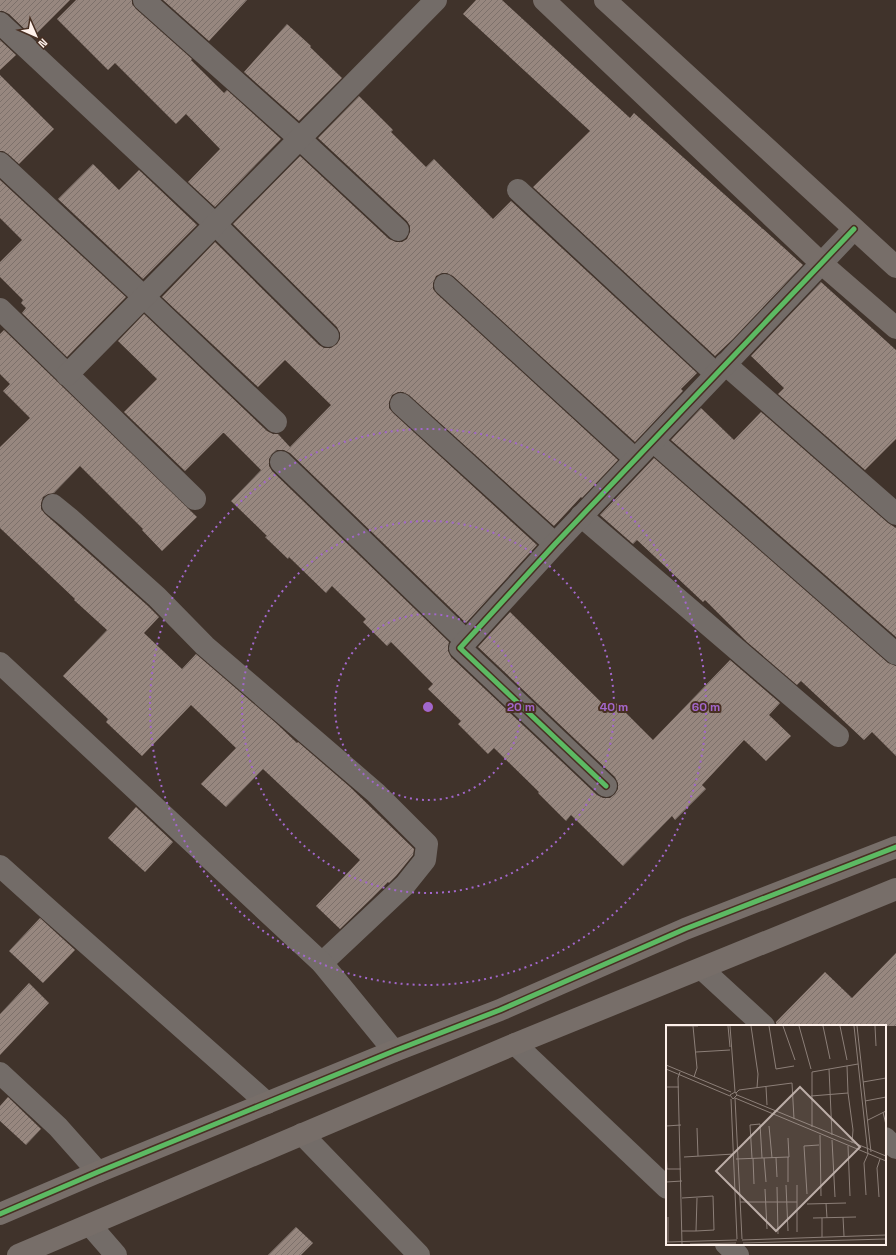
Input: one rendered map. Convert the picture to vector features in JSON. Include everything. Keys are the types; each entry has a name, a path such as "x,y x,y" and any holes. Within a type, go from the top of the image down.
{"street":[{"path":"144,0 300,139 398,230"},
{"path":"67,375 436,0"},
{"path":"544,0 822,263 896,328"},
{"path":"605,0 854,229 893,259"},
{"path":"0,23 216,224 328,336"},
{"path":"0,163 276,422"},
{"path":"518,190 720,369 896,514"},
{"path":"606,786 460,648 581,516 854,229"},
{"path":"445,285 636,459"},
{"path":"0,309 195,499"},
{"path":"401,404 555,544"},
{"path":"653,441 896,654"},
{"path":"281,462 466,641"},
{"path":"53,505 157,597 205,646 376,794 427,844 425,860 405,885 322,963"},
{"path":"581,516 838,736"},
{"path":"0,663 322,963 394,1051"},
{"path":"0,1214 98,1172 394,1051 500,1010 685,929 896,846"},
{"path":"0,866 267,1103"},
{"path":"18,1255 515,1044 896,889"},
{"path":"702,968 763,1025"},
{"path":"515,1044 666,1187"},
{"path":"0,1073 58,1127 98,1172"},
{"path":"302,1134 419,1255"},
{"path":"886,1139 896,1148"},
{"path":"90,1225 116,1255"},
{"path":"727,1245 738,1255"}],"building":[{"path":"0,0 70,0 33,37 9,14 0,11"},
{"path":"76,0 132,0 132,4 136,9 192,59 191,60 224,93 227,90 281,139 215,207 188,182 220,149 186,114 176,124 115,63 108,70 57,19"},
{"path":"163,0 247,0 209,41"},
{"path":"476,0 502,0 630,118 634,113 803,265 715,356 533,187 590,131 463,14"},
{"path":"287,24 342,78 299,121 244,72"},
{"path":"0,40 16,55 0,70"},
{"path":"0,75 54,129 19,164 8,154 0,151"},
{"path":"359,96 393,130 391,132 426,167 434,159 493,219 511,201 697,373 681,389 683,391 635,442 453,276 447,273 442,273 436,276 433,283 433,289 437,294 618,460 554,526 409,395 403,392 398,392 392,395 389,402 389,408 393,413 537,545 466,623 290,453 284,450 277,450 269,459 269,466 272,471 449,642 448,651 451,657 597,795 603,798 610,798 618,789 618,783 615,777 478,647 510,612 609,710 616,703 653,740 730,660 780,703 769,715 791,736 766,761 744,740 702,785 706,789 675,820 672,816 623,866 571,815 566,821 494,748 488,754 458,724 461,721 428,689 433,684 391,642 387,646 363,622 366,619 332,586 326,593 289,557 288,559 265,537 267,536 231,501 261,470 224,433 185,471 124,412 157,379 118,341 144,314 267,431 273,434 278,434 290,447 331,405 285,360 258,387 162,297 215,242 319,345 324,348 331,348 337,344 340,339 340,333 337,327 233,224 300,156 389,239 396,242 402,242 407,239 410,232 410,226 407,221 318,138"},
{"path":"93,164 119,190 139,170 197,225 143,279 58,199"},
{"path":"0,180 126,297 67,357 22,313 26,308 21,303 23,300 0,277 0,262 22,240 0,218"},
{"path":"821,282 896,350 896,439 865,470 778,394 784,388 751,356"},
{"path":"4,330 197,517 162,551 142,530 143,529 80,466 54,493 43,497 41,509 159,617 144,633 182,669 196,654 297,743 298,742 350,787 414,849 413,855 396,876 340,929 316,906 360,860 263,769 226,807 201,784 236,748 191,705 142,756 106,722 108,719 63,676 107,630 0,528 0,447 30,418 3,391 10,384 0,374 0,334"},
{"path":"701,408 734,440 761,412 888,523 896,528 896,637 671,440"},
{"path":"654,458 888,663 896,666 896,756 872,732 864,740 801,681 797,685 747,642 705,600 703,602 637,540 633,544 600,515"},
{"path":"136,807 173,842 145,872 108,838"},
{"path":"40,918 75,950 43,983 9,951"},
{"path":"896,953 896,1026 776,1025 776,1022 825,972 852,998"},
{"path":"29,983 49,1003 0,1055 0,1014"},
{"path":"8,1097 41,1129 26,1145 0,1121 0,1106"},
{"path":"296,1227 313,1243 301,1255 268,1255"}],"cycle path":[{"path":"606,786 460,648 555,544 854,229"},
{"path":"0,1214 98,1172 394,1051 500,1010 685,929 896,847"}]}
